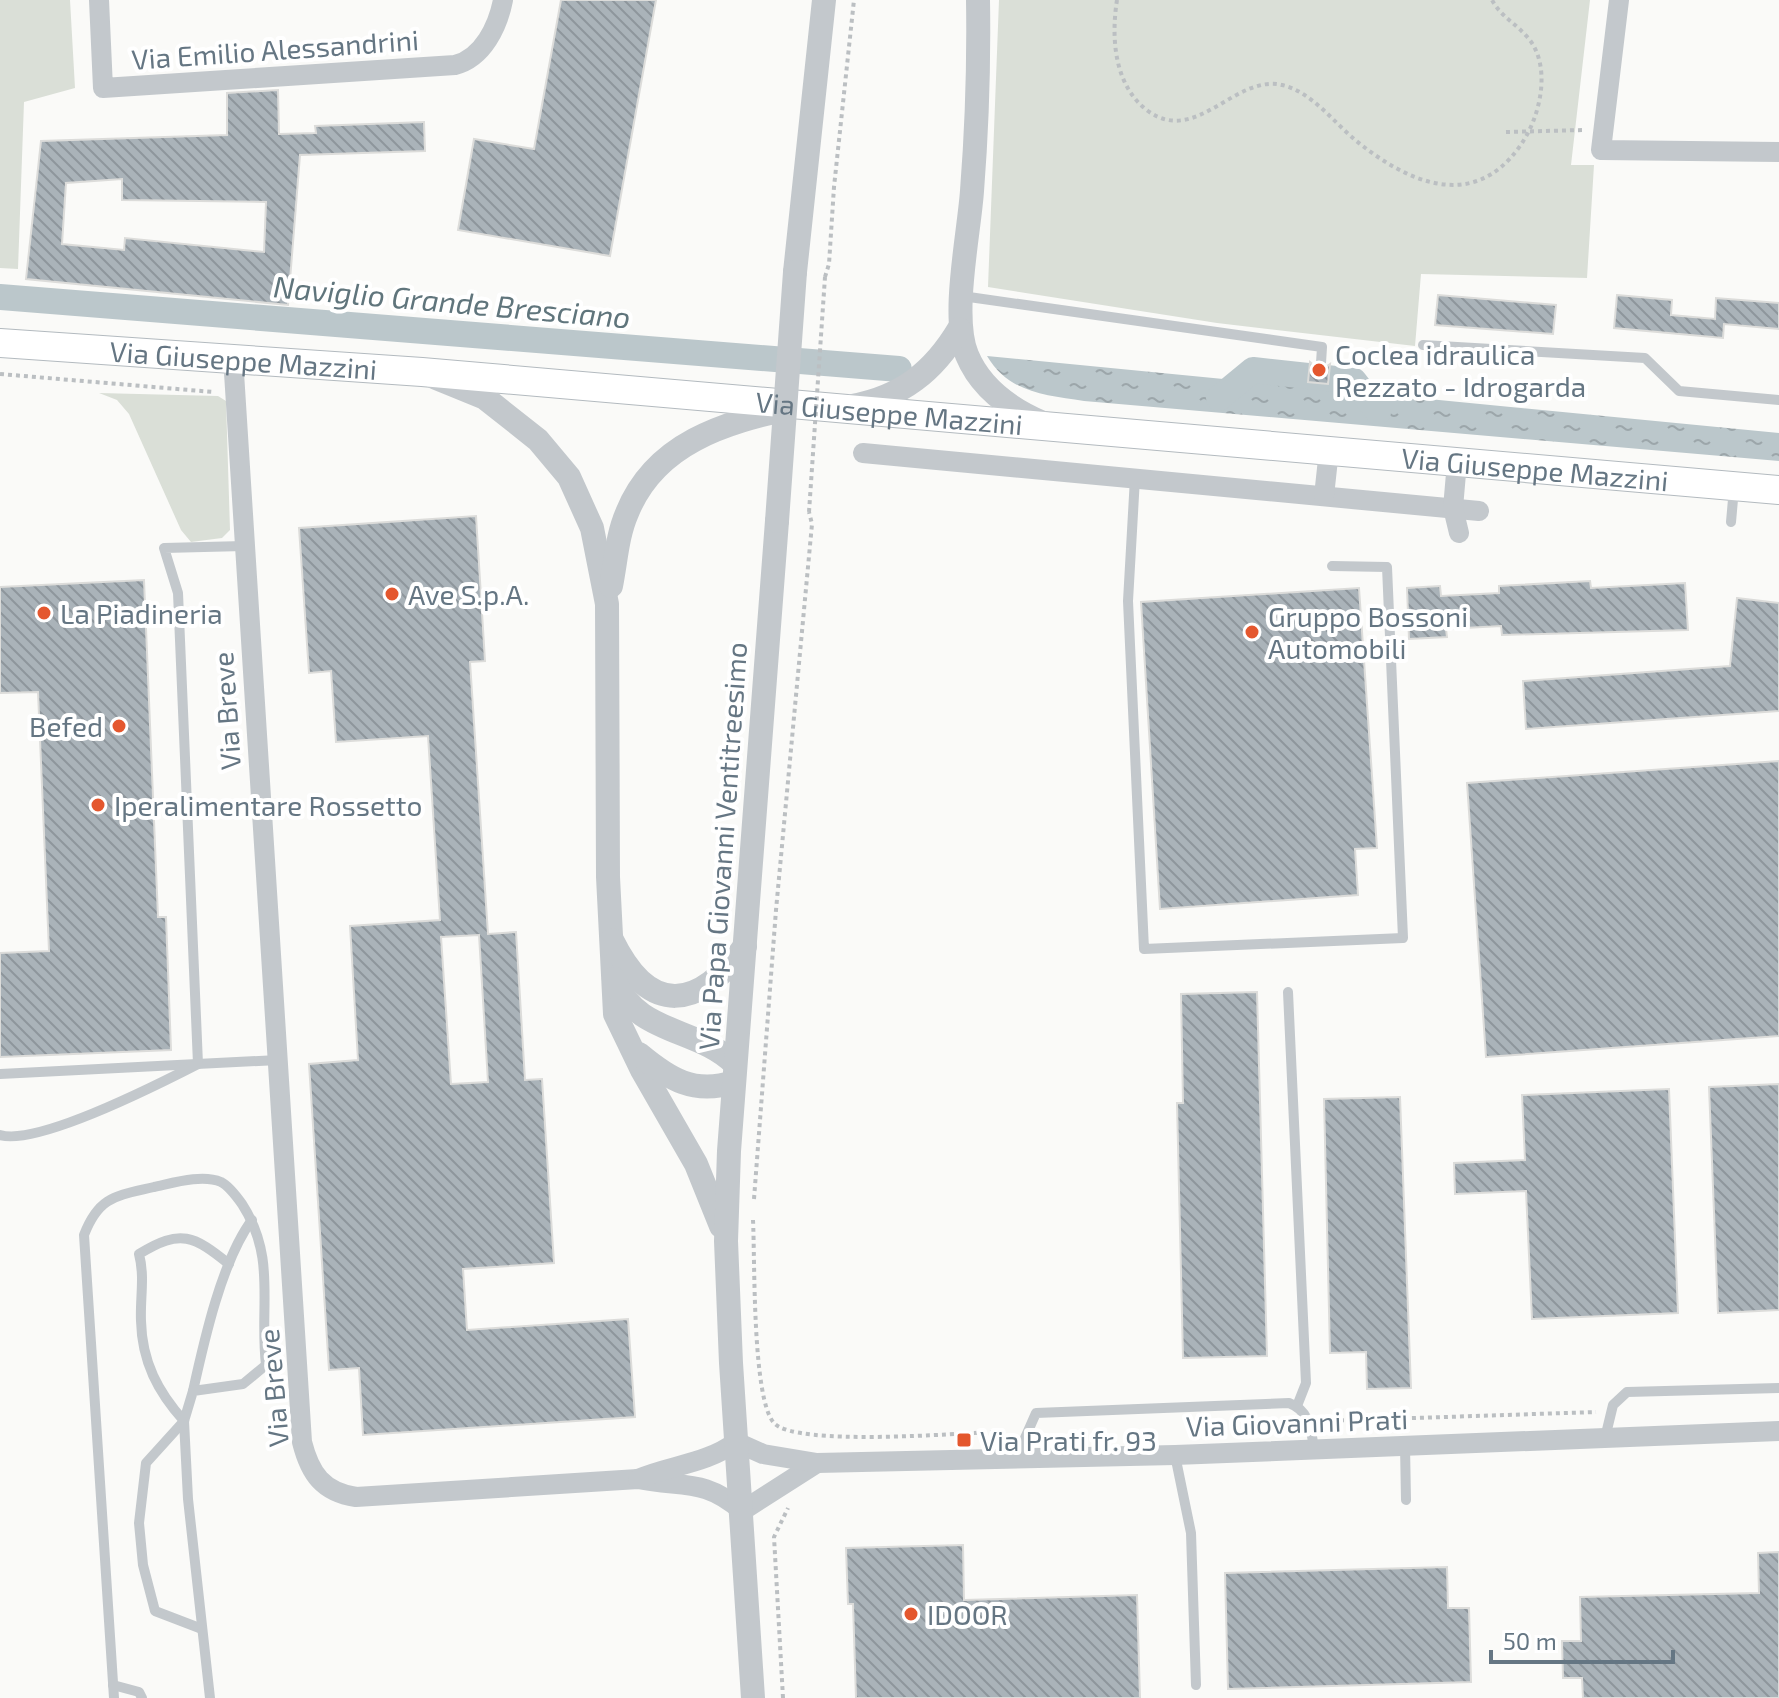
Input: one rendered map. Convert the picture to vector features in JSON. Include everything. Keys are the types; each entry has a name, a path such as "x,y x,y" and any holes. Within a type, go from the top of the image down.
{"main road":[{"name":"Via Giuseppe Mazzini","path":"0,343 422,372 1779,490"}],"street":[{"name":"Via Emilio Alessandrini","path":"99,0 103,88 455,65 474,55 493,31 503,0"},
{"name":"Via Papa Giovanni Ventitreesimo","path":"753,1698 726,1241 735,1073 795,272 824,0"},
{"path":"978,0 972,190 959,329 967,355 989,388 1022,414 1049,425"},
{"path":"1619,0 1602,140 1779,152"},
{"path":"844,408 874,402 913,383 944,354 959,329"},
{"name":"Via Breve","path":"233,357 302,1442 308,1462 319,1481 334,1494 356,1497 638,1479"},
{"path":"422,372 485,398 513,417 560,466 592,528 607,604 610,934 615,1014 696,1164 726,1241"},
{"path":"607,604 627,512 655,468 681,446 715,429 806,404"},
{"path":"1324,496 1329,450"},
{"path":"863,453 1479,511"},
{"path":"1457,462 1453,508 1459,533"},
{"path":"610,934 631,974 643,984 672,995 702,990 715,982 747,944"},
{"path":"611,972 618,989 641,1016 656,1026 711,1044 735,1073 708,1088 682,1084 670,1079 631,1047"},
{"name":"Via Giovanni Prati","path":"736,1442 763,1454 817,1463 1017,1456 1175,1455 1779,1431"},
{"path":"638,1479 664,1468 718,1455 736,1442"},
{"path":"638,1479 698,1485 721,1493 742,1511 817,1463"}],"lane":[{"path":"962,296 1322,347 1321,363"},
{"path":"1423,345 1645,358 1679,391 1779,400"},
{"path":"1135,478 1128,601 1144,949 1403,938 1387,567 1332,566"},
{"path":"1731,522 1735,486"},
{"path":"198,1064 178,593 164,548 244,546"},
{"path":"1130,564 1143,564"},
{"path":"1288,992 1306,1383 1297,1406"},
{"path":"0,1074 278,1060"},
{"path":"0,1135 44,1131 140,1093 198,1064"},
{"path":"114,1698 84,1235 94,1210 106,1200 185,1180 220,1182 236,1196 263,1244 266,1365 243,1384 193,1391"},
{"path":"210,1698 184,1421 205,1335 235,1242 252,1220"},
{"path":"184,1421 158,1391 150,1372 141,1323 144,1274 139,1254 172,1238 197,1238 229,1264"},
{"path":"1605,1438 1613,1405 1627,1392 1779,1388"},
{"path":"1017,1456 1036,1413 1289,1403 1297,1406 1310,1421 1314,1449"},
{"path":"184,1421 146,1463 139,1523 143,1565 155,1611 202,1629"},
{"path":"1405,1446 1406,1500"},
{"path":"1175,1455 1191,1533 1196,1685"},
{"path":"113,1685 139,1692 142,1698"}],"path":[{"path":"754,1204 776,910 812,524 809,512 825,277 854,0"},
{"path":"1117,0 1117,62 1127,90 1147,111 1167,121 1189,119 1260,86 1281,84 1299,92 1388,163 1438,185 1458,186 1484,180 1502,170 1530,131 1542,78 1539,58 1529,39 1498,12 1492,0"},
{"path":"1506,132 1530,131 1602,140"},
{"path":"0,374 235,393"},
{"path":"753,1219 760,1388 772,1422 782,1431 843,1437 996,1432"},
{"path":"1334,1420 1581,1412"}],"shaded area":[{"path":"0,0 70,0 75,88 24,102 18,269 0,268"},
{"path":"999,0 1590,0 1571,165 1594,165 1587,278 1421,274 1415,346 1217,323 988,287"},
{"path":"99,393 218,396 226,401 230,530 222,538 191,542 181,530 129,414 117,400"}],"water":[{"path":"987,356 1779,433 1779,461 1084,401 1042,394 1017,385 1006,378"}],"building":[{"path":"561,0 656,0 610,256 458,230 474,139 534,149"},
{"path":"278,90 279,134 316,133 315,126 424,122 425,151 300,155 288,305 26,279 41,141 227,135 227,93","holes":["122,179 122,200 266,202 264,252 125,238 124,250 62,244 66,183"]},
{"path":"1438,295 1556,305 1553,334 1435,325"},
{"path":"1617,295 1672,300 1671,315 1715,319 1716,298 1779,303 1779,329 1724,324 1723,338 1614,328"},
{"name":"Coclea idraulica Rezzato - Idrogarda","path":"1310,362 1320,371 1330,364 1328,384 1308,382"},
{"path":"476,516 485,661 470,662 488,934 516,932 525,1080 542,1079 554,1263 463,1269 467,1330 628,1319 635,1417 363,1435 359,1368 329,1370 309,1064 358,1060 350,926 440,920 428,736 336,742 331,671 309,673 299,528","holes":["479,935 488,1082 451,1084 441,937"]},
{"name":"Iperalimentare Rossetto","path":"144,580 158,917 166,917 171,1050 0,1057 0,953 49,951 38,692 0,693 0,587"},
{"path":"1590,581 1591,588 1685,583 1688,630 1502,635 1501,626 1446,629 1447,637 1409,639 1407,588 1440,586 1441,596 1499,593 1499,586"},
{"path":"1359,588 1377,848 1355,849 1358,895 1160,909 1141,602"},
{"path":"1737,598 1779,603 1779,711 1526,729 1523,681 1730,666"},
{"path":"1779,761 1779,1036 1486,1057 1467,783"},
{"path":"1257,992 1267,1356 1183,1358 1177,1103 1183,1103 1181,994"},
{"path":"1779,1084 1779,1310 1718,1313 1709,1087"},
{"path":"1669,1089 1678,1313 1532,1319 1526,1191 1455,1194 1454,1163 1525,1160 1522,1095"},
{"path":"1400,1097 1411,1388 1367,1389 1366,1352 1330,1353 1324,1099"},
{"path":"963,1545 964,1600 1137,1595 1140,1698 856,1698 853,1604 848,1604 846,1548"},
{"path":"1779,1552 1779,1698 1583,1698 1582,1678 1563,1678 1562,1641 1581,1641 1580,1597 1759,1593 1758,1553"},
{"path":"1447,1567 1448,1608 1469,1608 1471,1682 1228,1689 1225,1573"}],"waterway":[{"name":"Naviglio Grande Bresciano","path":"0,297 899,369"},
{"path":"1219,398 1253,370 1354,381 1378,412"}],"place":[{"name":"Coclea idraulica Rezzato - Idrogarda","path":"1319,370"},
{"name":"Ave S.p.A.","path":"392,594"},
{"name":"La Piadineria","path":"44,613"},
{"name":"Gruppo Bossoni Automobili","path":"1252,632"},
{"name":"Befed","path":"119,726"},
{"name":"Iperalimentare Rossetto","path":"98,805"},
{"name":"Via Prati fr. 93","path":"964,1440"},
{"name":"IDOOR","path":"911,1614"}]}
